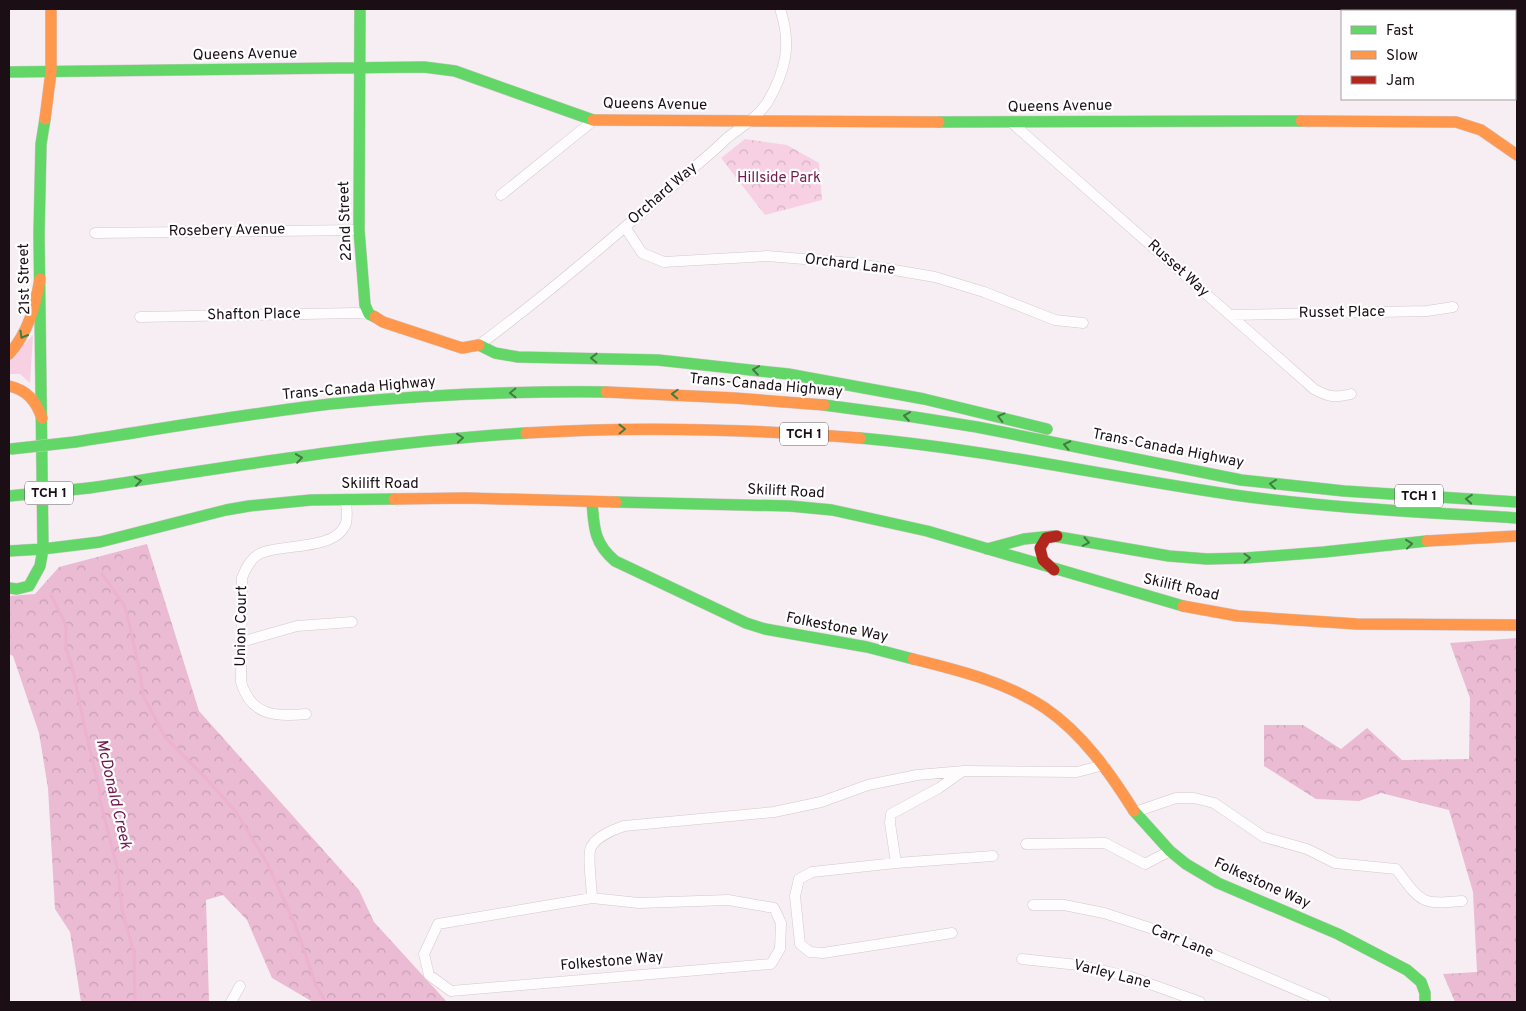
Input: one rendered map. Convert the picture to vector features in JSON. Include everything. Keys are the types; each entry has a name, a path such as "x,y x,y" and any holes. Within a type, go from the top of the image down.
{"main road":[{"name":"21st Street","path":"9,588 17,589 29,586 40,566 43,549 40,279 41,144 51,72 50,9"},
{"name":"22nd Street","path":"360,9 359,230 365,305 369,314"},
{"name":"Queens Avenue","path":"9,72 424,67 455,71 594,120 1012,123 1154,121 1456,122 1481,130 1517,155"},
{"path":"9,354 21,338 28,324 40,279"},
{"path":"369,314 382,322 447,344 462,348 479,345 495,353 518,358 658,360 746,369 832,381 969,409 1089,440 1200,472"},
{"path":"9,386 20,388 29,393 35,401 42,418"},
{"name":"Trans-Canada Highway","path":"10,449 75,442 253,415 364,401 520,393 664,394 787,402 886,413 1021,435 1240,480 1321,489 1517,502"},
{"name":"TCH 1","path":"9,496 90,488 352,450 452,439 604,429 703,429 827,435 926,445 1277,500 1360,508 1517,518"},
{"name":"Skilift Road","path":"9,551 100,542 199,516 249,506 311,500 466,498 790,506 832,510 927,531 1181,606 1238,616 1358,624 1517,625"},
{"name":"Folkestone Way","path":"592,502 597,541 604,553 615,561 746,623 765,629 866,647 940,666 989,681 1024,696 1045,708 1064,723 1104,765 1135,812 1170,852 1218,883 1338,934 1406,970 1421,982 1425,993 1425,1002"},
{"path":"987,549 1030,537 1057,536 1153,554 1215,559 1296,555 1463,539 1517,536"},
{"path":"1054,570 1043,560 1040,548 1046,538 1057,536"}],"street":[{"name":"Orchard Way","path":"479,345 546,293 727,138 750,121 766,104 781,74 787,50 786,25 780,9"},
{"name":"Queens Avenue","path":"501,195 594,120"},
{"name":"Russet Way","path":"1012,123 1314,389 1324,395 1337,398 1351,394"},
{"name":"Orchard Lane","path":"624,227 642,253 664,262 767,256 853,263 935,277 984,292 1055,320 1083,323"},
{"name":"Rosebery Avenue","path":"95,233 359,230"},
{"name":"Russet Place","path":"1230,315 1427,311 1453,307"},
{"name":"Shafton Place","path":"140,317 369,314"},
{"name":"Union Court","path":"306,714 274,715 261,710 250,700 241,682 241,585 248,565 264,552 323,542 340,532 347,522 346,499"},
{"path":"241,642 297,626 352,622"},
{"path":"592,898 591,847 606,832 624,826 774,812 821,802 868,785 917,775 964,771 1077,772 1104,765"},
{"path":"896,863 890,823 891,814 939,788 964,771"},
{"path":"1135,812 1176,798 1194,798 1214,803 1264,836 1307,849 1335,863 1396,869 1417,897 1435,904 1462,901"},
{"path":"1026,844 1105,844 1144,864 1170,852"},
{"path":"952,932 823,953 810,952 800,944 794,896 799,879 812,872 896,863 993,856"},
{"name":"Folkestone Way","path":"592,898 639,903 728,900 774,908 781,923 780,949 771,964 451,991 429,975 424,954 438,924 592,898"},
{"name":"Carr Lane","path":"1033,905 1064,906 1104,913 1144,926 1325,1002"},
{"name":"Varley Lane","path":"1022,959 1078,966 1131,977 1200,1002"},
{"path":"231,1002 240,986"}],"green space":[{"name":"Hillside Park","path":"745,139 787,145 819,163 822,200 765,215 721,158"},
{"path":"33,335 30,383 20,374 9,374 9,359"},
{"path":"147,544 199,711 359,890 374,922 447,1002 313,1002 272,978 247,920 223,895 206,900 209,1002 81,1002 70,932 55,909 48,788 39,733 13,656 9,654 9,596 35,594 59,567"},
{"path":"1517,638 1517,1002 1455,1002 1443,974 1477,972 1473,892 1449,810 1381,793 1359,801 1316,799 1264,766 1264,725 1303,725 1341,749 1367,728 1402,760 1469,759 1470,698 1450,643"}],"waterway":[{"path":"102,574 124,605 139,667 143,695 165,737 236,812 266,861 295,924 315,983 324,999"},
{"name":"McDonald Creek","path":"51,595 66,625 66,648 73,670 100,791 100,800 118,871 122,910 134,953 135,1002"}],"traffic: fast":[{"path":"360,9 359,230 365,305 369,314 375,317"},
{"path":"9,72 424,67 455,71 593,120"},
{"path":"9,588 17,589 29,586 40,566 43,549 39,234 41,144 45,119"},
{"path":"939,122 1301,121"},
{"path":"479,345 495,353 518,357 658,360 788,374 924,399 1047,429"},
{"path":"75,442 330,404 468,394 606,392"},
{"path":"824,405 977,427 1241,480 1344,491 1517,502"},
{"path":"89,488 252,463 416,442 526,433"},
{"path":"860,438 954,449 1234,495 1376,509 1517,518"},
{"path":"11,449 75,442"},
{"path":"9,496 89,488"},
{"path":"43,549 100,542 226,510 249,506 311,500 394,499"},
{"path":"592,502 596,534 603,548 615,561 746,623 765,629 867,647 913,659"},
{"path":"616,502 790,506 832,510 927,531 1183,606"},
{"path":"987,549 1024,539 1053,536 1169,556 1207,559 1324,552 1427,541"},
{"path":"9,551 43,549"},
{"path":"1134,811 1170,851 1186,864 1218,883 1338,934 1407,970 1421,982 1425,993 1425,1002"}],"traffic: slow":[{"path":"45,119 51,72 51,9"},
{"path":"593,120 939,122"},
{"path":"1301,121 1456,122 1481,130 1517,155"},
{"path":"9,354 16,346 30,319 40,279"},
{"path":"375,317 383,322 462,348 479,345"},
{"path":"9,386 26,393 34,401 42,418"},
{"path":"606,392 734,398 824,405"},
{"path":"526,433 651,429 777,432 860,438"},
{"path":"394,499 466,498 616,502"},
{"path":"1427,541 1517,536"},
{"path":"1183,606 1238,616 1357,624 1517,625"},
{"path":"913,659 964,672 998,684 1045,708 1059,718 1084,742 1134,811"}],"traffic: jam":[{"path":"1054,570 1043,560 1040,548 1046,538 1057,536"}]}
